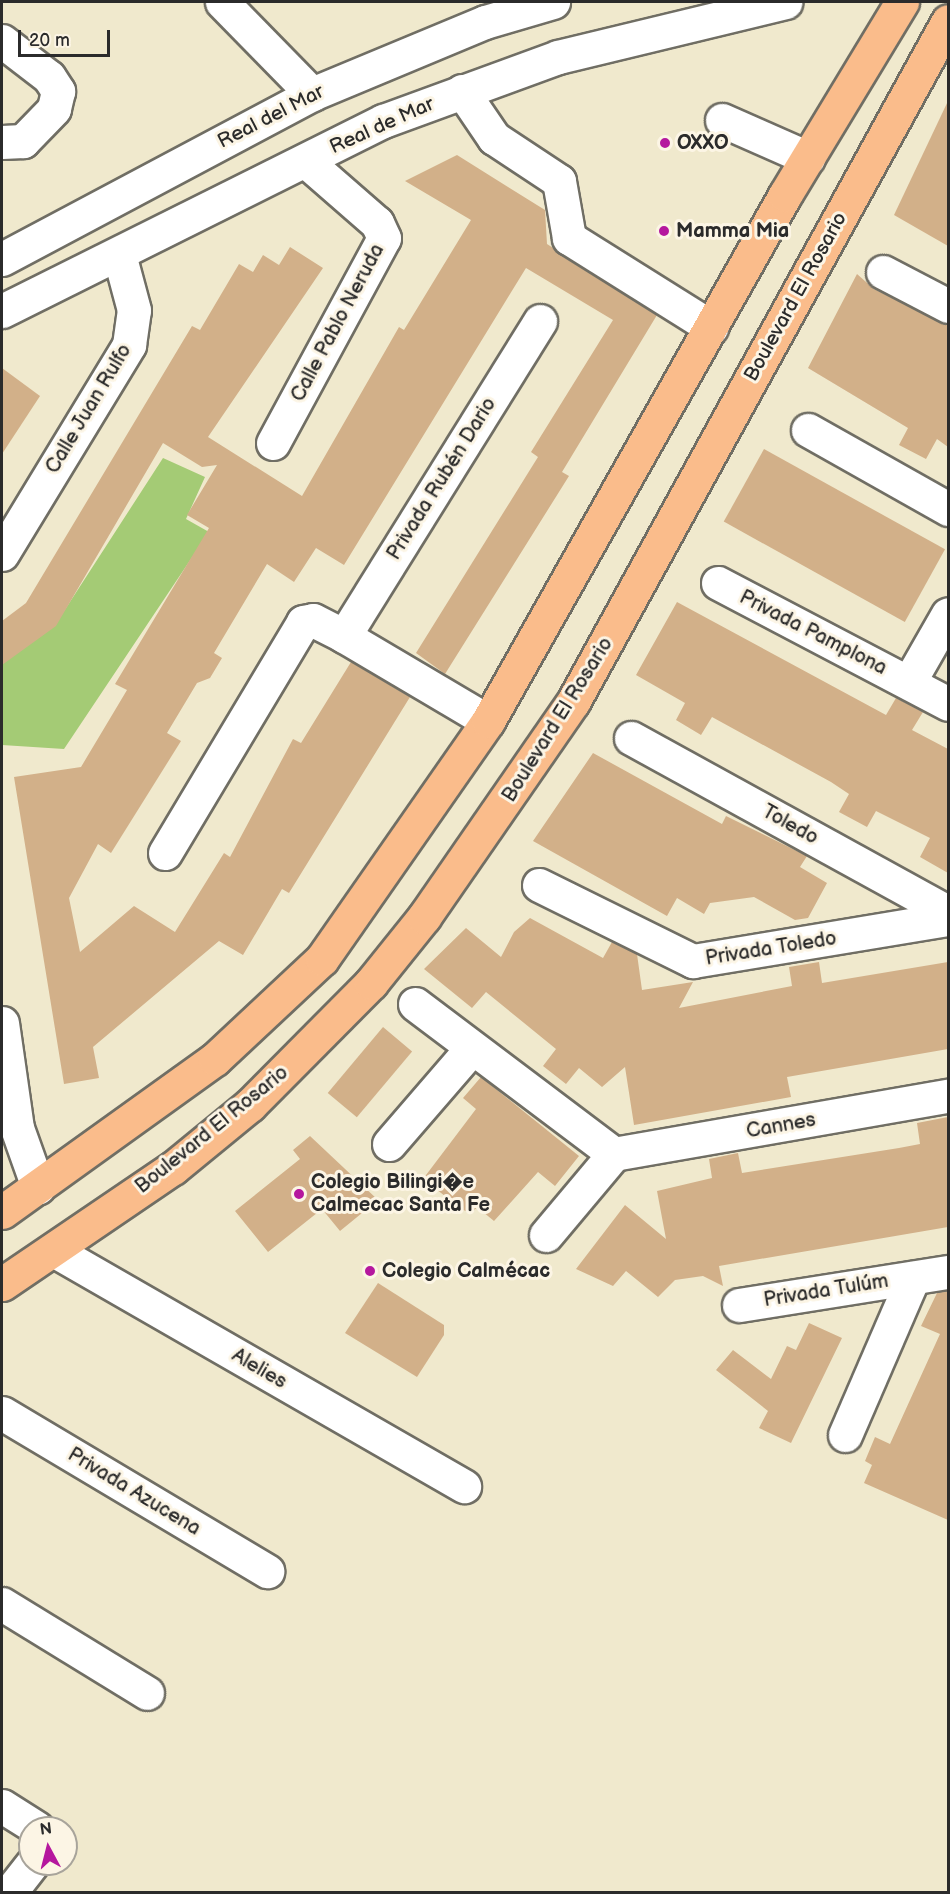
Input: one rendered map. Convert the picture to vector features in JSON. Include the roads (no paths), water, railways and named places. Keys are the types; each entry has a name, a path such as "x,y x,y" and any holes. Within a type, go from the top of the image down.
{"main road":[{"path":"2,1212 215,1059 308,975 488,721 808,158 902,2"},
{"name":"Boulevard El Rosario","path":"2,1284 55,1251 173,1168 290,1068 371,982 499,816 573,702 948,21"}],"street":[{"path":"222,2 312,94"},
{"name":"Real del Mar","path":"2,259 312,94 485,22 553,2"},
{"name":"Real de Mar","path":"2,311 383,122 558,57 785,2"},
{"path":"2,41 49,77 58,92 54,109 30,135 15,144 2,142"},
{"path":"462,92 494,138 559,181 569,238 711,327"},
{"path":"722,120 808,158"},
{"name":"Calle Pablo Neruda","path":"273,444 384,238 377,223 306,161"},
{"name":"Calle Juan Rulfo","path":"2,554 129,345 134,310 119,254"},
{"path":"883,272 948,306"},
{"name":"Privada Rubén Dario","path":"344,636 540,321"},
{"path":"808,430 948,509"},
{"name":"Privada Pamplona","path":"718,584 948,704"},
{"name":"Privada Pamplona","path":"909,682 948,614"},
{"path":"165,853 297,627 313,620 488,721"},
{"name":"Toledo","path":"631,738 948,912"},
{"name":"Privada Toledo","path":"539,885 693,961 948,919"},
{"path":"415,1004 471,1049 614,1154 546,1235"},
{"path":"2,1023 9,1131 38,1187"},
{"path":"389,1144 471,1049"},
{"name":"Cannes","path":"614,1154 948,1096"},
{"name":"Alelies","path":"55,1251 464,1486"},
{"name":"Privada Tulúm","path":"739,1305 948,1272"},
{"name":"Privada Tulúm","path":"845,1435 913,1278"},
{"name":"Privada Azucena","path":"2,1413 267,1571"},
{"path":"2,1604 147,1693"},
{"path":"2,1806 18,1816"},
{"path":"10,1893 23,1876"}],"place":[{"name":"OXXO","path":"665,143"},
{"name":"Mamma Mia","path":"664,231"},
{"name":"Colegio Bilingi�e Calmecac Santa Fe","path":"299,1194"},
{"name":"Colegio Calmécac","path":"370,1271"}]}
